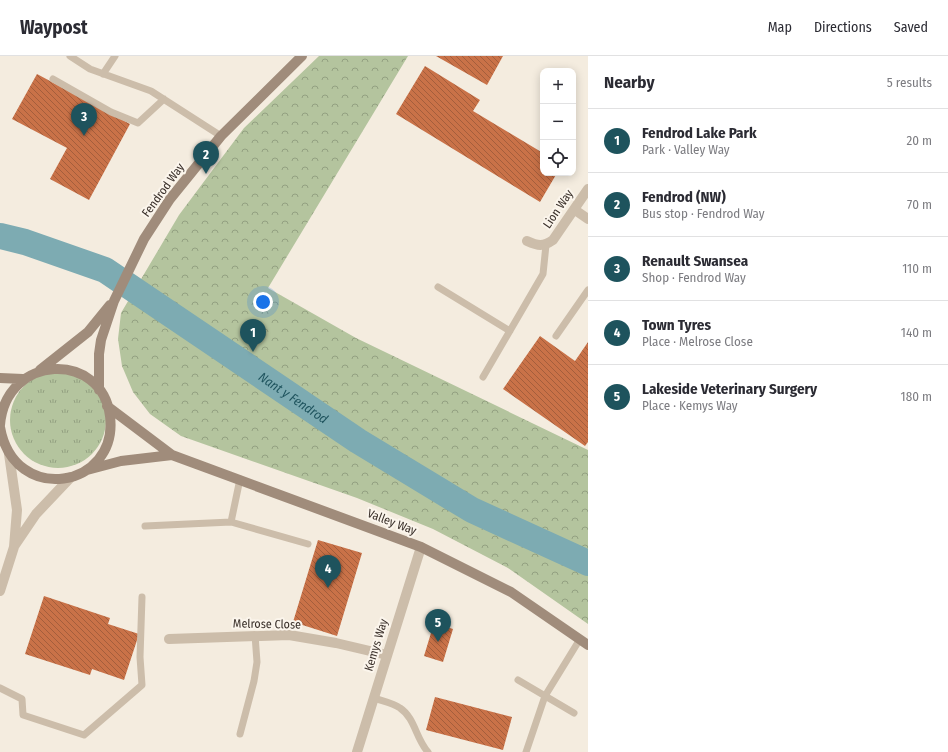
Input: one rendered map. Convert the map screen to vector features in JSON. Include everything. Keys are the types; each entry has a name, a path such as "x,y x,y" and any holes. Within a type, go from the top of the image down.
{"street":[{"name":"Fendrod Way","path":"99,390 99,354 101,340 114,301 144,239 170,199 221,136 302,56"},
{"name":"Lion Way","path":"527,241 538,246 546,245 553,240 588,189"},
{"path":"575,210 588,219"},
{"name":"Fendrod Way","path":"38,372 88,332 114,301"},
{"path":"52,369 72,372 90,381 99,390 107,406 110,426 106,447 93,464 85,471 71,477 54,480 36,476 21,467 9,454 1,438 1,413 13,388 23,379 38,372 52,369"},
{"path":"0,378 23,379"},
{"name":"Valley Way","path":"107,406 172,455 422,546 511,592 584,642"},
{"path":"0,591 14,547 17,510 9,454"},
{"name":"Valley Way","path":"85,471 121,461 172,455"},
{"path":"14,547 36,514 71,477"},
{"name":"Kemys Way","path":"357,752 422,546"},
{"name":"Melrose Close","path":"169,639 289,635 336,643 387,655"}],"lane":[{"path":"70,56 90,69 151,91 221,136"},
{"path":"103,74 115,56"},
{"path":"53,79 111,112 138,123 164,99"},
{"path":"483,377 543,274 546,245"},
{"path":"438,287 510,331"},
{"path":"556,336 588,290"},
{"path":"231,522 240,479"},
{"path":"145,526 231,522 308,544"},
{"path":"0,688 22,699 23,715 84,735 142,685 140,657 142,597"},
{"path":"240,734 254,681 257,662 255,635"},
{"path":"526,752 545,696 584,642"},
{"path":"518,680 574,713"},
{"path":"374,698 399,707 409,715 423,746 428,752"}],"green space":[{"path":"319,56 408,56 268,288 356,338 588,450 588,624 508,568 433,529 357,498 181,436 150,414 133,392 122,366 118,339 121,313 179,215 244,128"},
{"path":"58,372 76,376 85,380 92,386 98,393 102,402 106,420 102,438 98,447 92,454 85,460 76,464 58,468 40,464 31,460 24,454 18,447 14,438 10,420 14,402 18,393 24,386 31,380 40,376"}],"building":[{"path":"436,56 503,56 487,85"},
{"path":"425,66 480,100 473,111 540,151 540,176 555,176 540,202 396,114"},
{"path":"37,74 130,124 89,200 50,179 67,148 12,119"},
{"path":"540,336 575,361 588,342 588,442 585,446 503,389"},
{"path":"318,540 362,553 337,636 293,622"},
{"path":"44,596 110,618 108,624 139,634 124,680 92,669 90,675 25,654"},
{"path":"434,623 453,629 443,662 424,656"},
{"path":"435,697 512,717 503,750 426,730"}],"waterway":[{"name":"Nant y Fendrod","path":"0,236 25,242 105,270 358,441 472,510 588,563"}],"place":[{"name":"Renault Swansea","path":"84,136"},
{"name":"Fendrod (NW)","path":"206,174"},
{"name":"Fendrod Lake Park","path":"253,352"},
{"name":"Town Tyres","path":"328,588"},
{"name":"Lakeside Veterinary Surgery","path":"438,642"}]}
